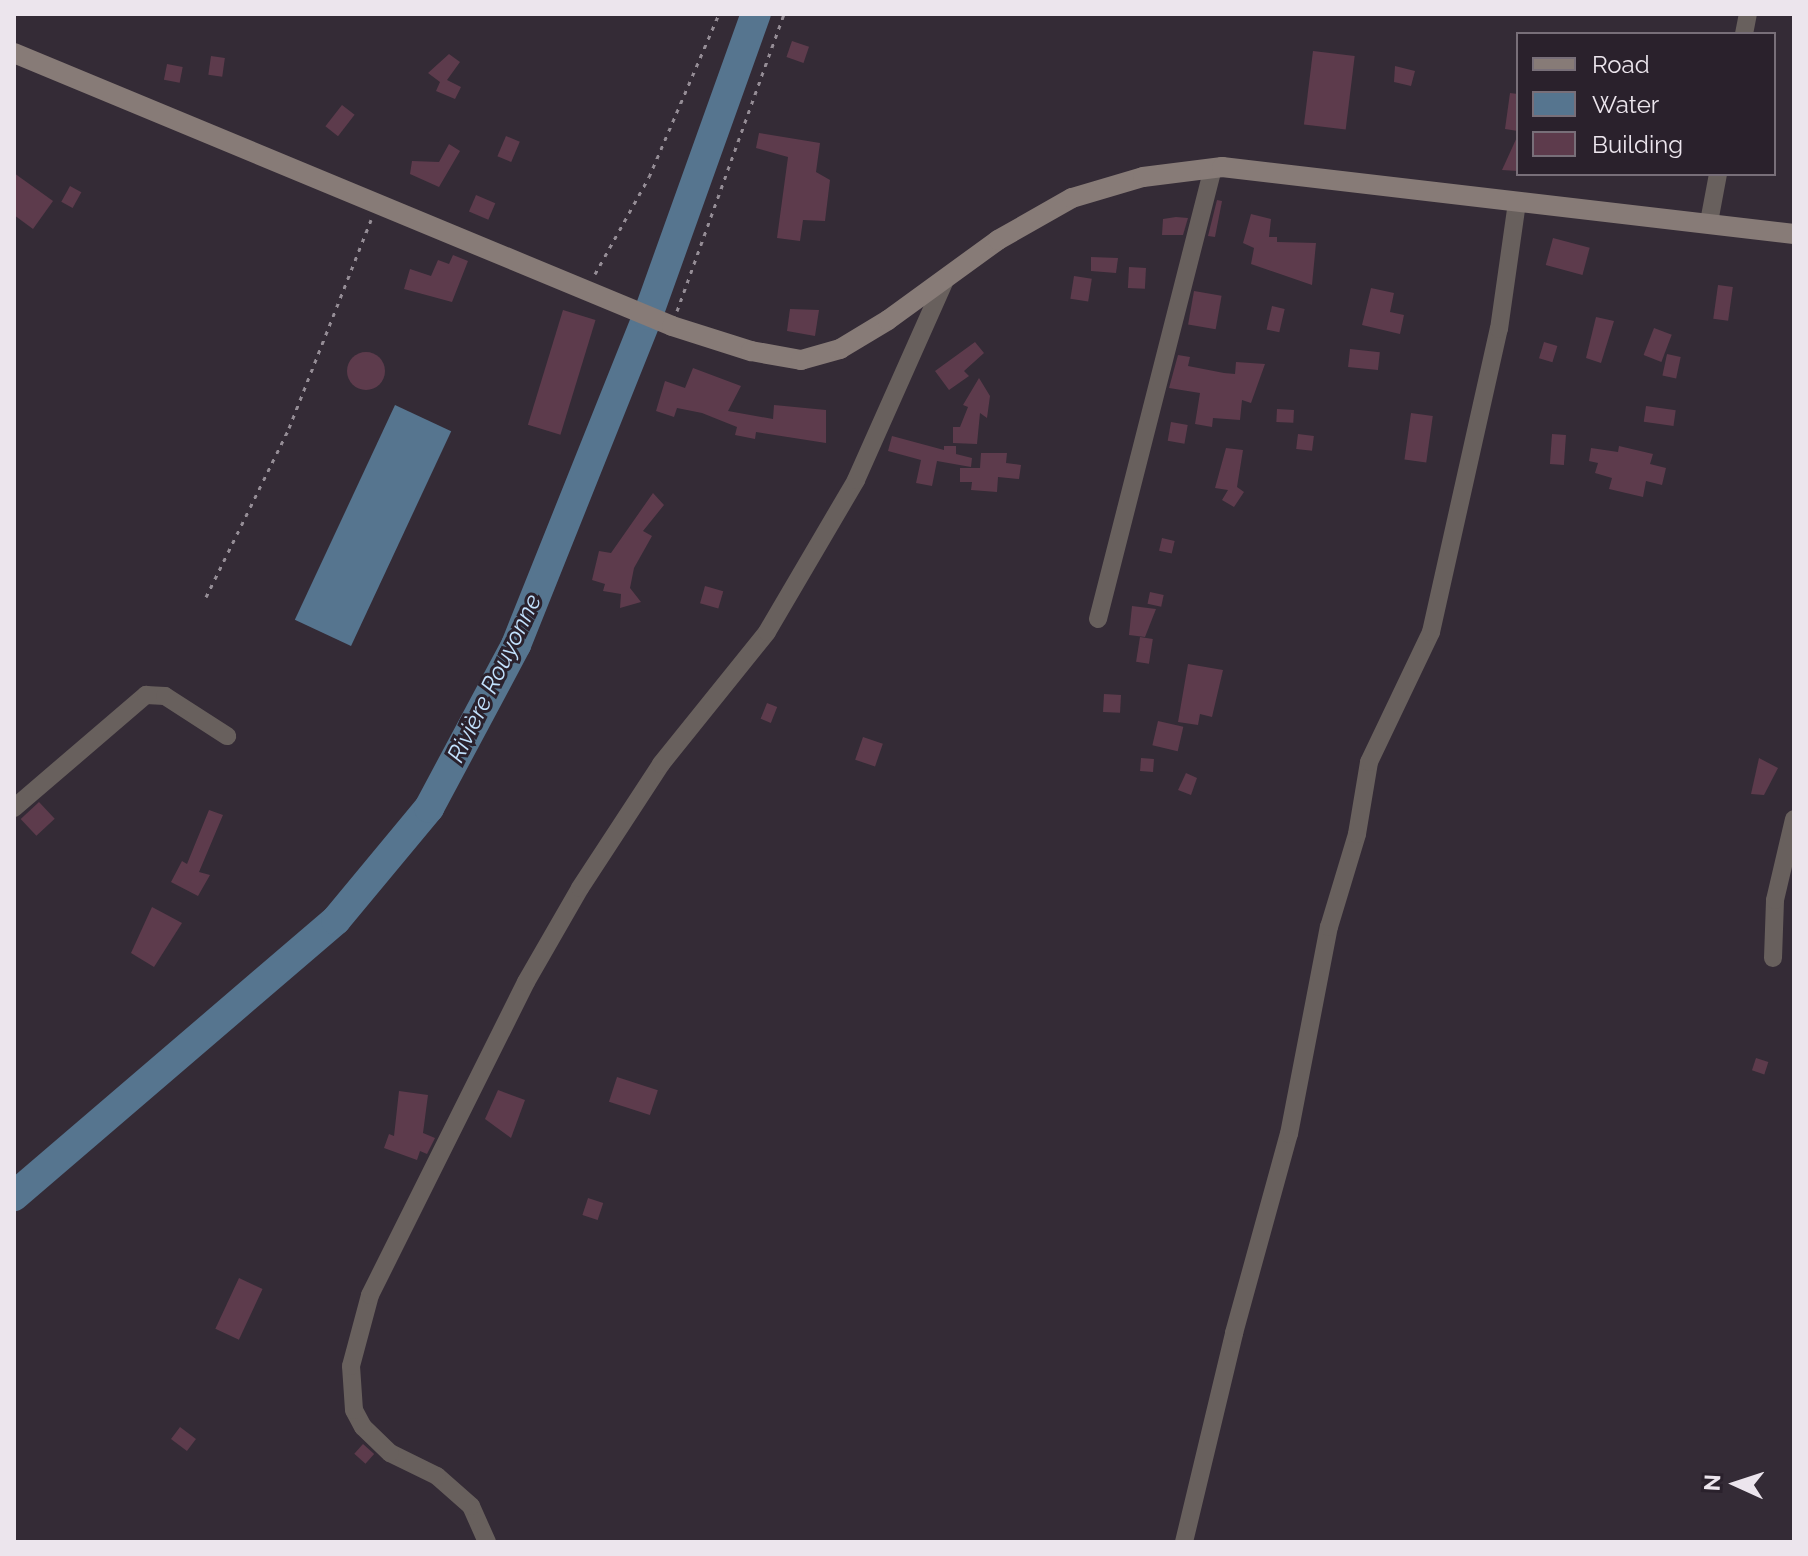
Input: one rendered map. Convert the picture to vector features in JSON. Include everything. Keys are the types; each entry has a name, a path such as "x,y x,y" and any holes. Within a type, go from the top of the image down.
{"main road":[{"path":"14,53 587,288 672,326 751,351 801,360 840,349 944,282 998,240 1072,198 1143,177 1213,168 1794,234"}],"street":[{"path":"1098,619 1213,168"},
{"path":"1709,222 1718,176"},
{"path":"1184,1542 1234,1333 1289,1134 1329,927 1357,834 1369,762 1431,632 1499,329 1517,203"},
{"path":"487,1542 471,1506 437,1476 390,1453 363,1427 354,1410 351,1366 370,1295 526,982 580,888 661,764 767,632 856,480 944,282"},
{"path":"14,808 146,695 165,696 227,736"},
{"path":"1773,958 1775,900 1794,819"}],"path":[{"path":"587,288 649,177 719,14"},
{"path":"672,326 784,14"},
{"path":"206,597 289,428 377,203"}],"water":[{"path":"395,405 451,431 351,646 295,620"}],"building":[{"path":"792,41 809,47 803,63 786,57"},
{"path":"1313,51 1355,56 1346,130 1304,124"},
{"path":"449,54 460,62 447,80 461,87 455,99 436,91 440,82 428,73"},
{"path":"211,56 225,58 222,77 208,75"},
{"path":"167,64 183,67 180,83 164,80"},
{"path":"1395,66 1415,71 1411,86 1394,82"},
{"path":"1510,93 1516,94 1516,131 1505,129"},
{"path":"342,105 355,115 338,136 325,126"},
{"path":"759,133 820,143 816,172 830,180 825,221 803,220 800,241 777,238 788,157 756,148"},
{"path":"506,136 520,142 511,162 497,156"},
{"path":"1516,139 1516,171 1502,170"},
{"path":"449,144 460,151 439,187 410,174 412,161 439,162"},
{"path":"14,173 53,201 33,229 14,215"},
{"path":"70,186 81,192 73,208 61,202"},
{"path":"476,195 495,203 488,220 469,212"},
{"path":"1217,200 1222,201 1215,237 1208,236"},
{"path":"1251,214 1271,219 1269,237 1277,237 1277,242 1316,243 1312,285 1251,264 1254,248 1243,243"},
{"path":"1188,218 1183,235 1162,235 1163,219"},
{"path":"1553,238 1590,248 1582,275 1546,265"},
{"path":"453,255 468,261 452,302 404,289 410,269 431,276 438,260 449,264"},
{"path":"1091,257 1118,258 1116,273 1091,271"},
{"path":"1129,267 1146,268 1145,289 1128,288"},
{"path":"1074,276 1092,279 1088,302 1070,299"},
{"path":"1718,285 1733,287 1728,321 1713,319"},
{"path":"1371,288 1394,293 1390,312 1404,315 1400,334 1362,325"},
{"path":"1194,291 1222,296 1216,329 1188,324"},
{"path":"1272,306 1285,309 1279,332 1267,329"},
{"path":"790,309 819,310 815,336 787,331"},
{"path":"563,310 596,320 560,435 528,425"},
{"path":"1596,317 1614,321 1601,363 1586,358"},
{"path":"1654,328 1672,335 1661,362 1644,355"},
{"path":"975,342 984,353 964,371 969,376 949,390 935,371"},
{"path":"1544,342 1557,346 1552,362 1539,358"},
{"path":"1350,349 1380,352 1378,370 1348,367"},
{"path":"366,352 379,358 385,371 379,384 366,390 353,384 347,371 353,358"},
{"path":"1667,354 1681,357 1676,378 1662,376"},
{"path":"1178,355 1190,357 1188,366 1224,373 1235,374 1236,362 1265,364 1251,403 1242,400 1240,420 1213,418 1212,427 1195,424 1200,393 1169,388"},
{"path":"693,368 741,386 728,411 773,419 774,405 826,410 826,443 756,432 755,439 735,435 737,427 702,413 677,408 674,417 656,411 665,381 685,388"},
{"path":"979,378 990,396 987,418 980,413 977,444 953,443 953,427 960,427 968,407 963,405"},
{"path":"1646,406 1676,410 1673,426 1644,422"},
{"path":"1277,409 1294,410 1293,423 1276,422"},
{"path":"1411,413 1433,416 1426,463 1404,460"},
{"path":"1171,422 1188,425 1184,444 1168,441"},
{"path":"1298,434 1314,436 1312,451 1296,449"},
{"path":"1552,434 1566,435 1564,465 1550,464"},
{"path":"892,436 944,450 944,446 956,446 956,454 972,458 971,467 937,461 932,486 916,483 921,460 888,451"},
{"path":"1619,446 1653,454 1650,464 1666,468 1662,485 1646,481 1643,497 1609,489 1612,478 1595,473 1598,463 1589,461 1591,448 1618,452"},
{"path":"1226,448 1243,450 1237,487 1244,492 1234,507 1222,500 1228,490 1215,488"},
{"path":"981,453 1007,453 1006,463 1021,465 1019,479 998,477 997,492 971,490 972,482 960,482 960,468 980,468"},
{"path":"653,493 664,505 643,531 652,536 634,568 630,588 641,602 620,608 621,594 603,591 605,584 592,580 599,551 611,553"},
{"path":"1162,538 1175,541 1172,554 1159,551"},
{"path":"705,586 723,591 718,609 700,603"},
{"path":"1150,592 1164,595 1161,607 1148,604"},
{"path":"1132,606 1156,609 1145,637 1129,635"},
{"path":"1140,637 1153,639 1149,664 1136,662"},
{"path":"1188,664 1223,670 1212,717 1200,714 1198,725 1178,722"},
{"path":"1104,694 1121,695 1120,713 1103,712"},
{"path":"767,703 777,707 771,723 761,719"},
{"path":"1158,721 1183,727 1178,751 1152,745"},
{"path":"863,737 883,744 875,767 855,760"},
{"path":"1141,758 1154,759 1153,772 1140,771"},
{"path":"1759,758 1778,768 1764,795 1751,794"},
{"path":"1186,773 1197,778 1191,795 1178,790"},
{"path":"39,802 55,819 36,836 21,819"},
{"path":"209,810 223,815 199,872 210,875 198,896 171,882 182,861 187,864"},
{"path":"152,907 182,923 154,967 131,953"},
{"path":"1756,1058 1768,1062 1764,1074 1752,1070"},
{"path":"617,1077 658,1090 650,1115 609,1102"},
{"path":"498,1090 525,1100 511,1138 485,1119"},
{"path":"399,1091 428,1095 423,1133 435,1138 427,1154 420,1151 417,1160 384,1148 389,1134 394,1136"},
{"path":"588,1198 603,1203 598,1220 582,1215"},
{"path":"239,1278 263,1289 239,1340 215,1329"},
{"path":"180,1427 196,1439 187,1451 171,1439"},
{"path":"363,1444 374,1454 365,1464 354,1454"}],"waterway":[{"name":"Rivière Rouyonne","path":"14,1196 336,920 429,808 516,645 648,315 756,14"}]}
